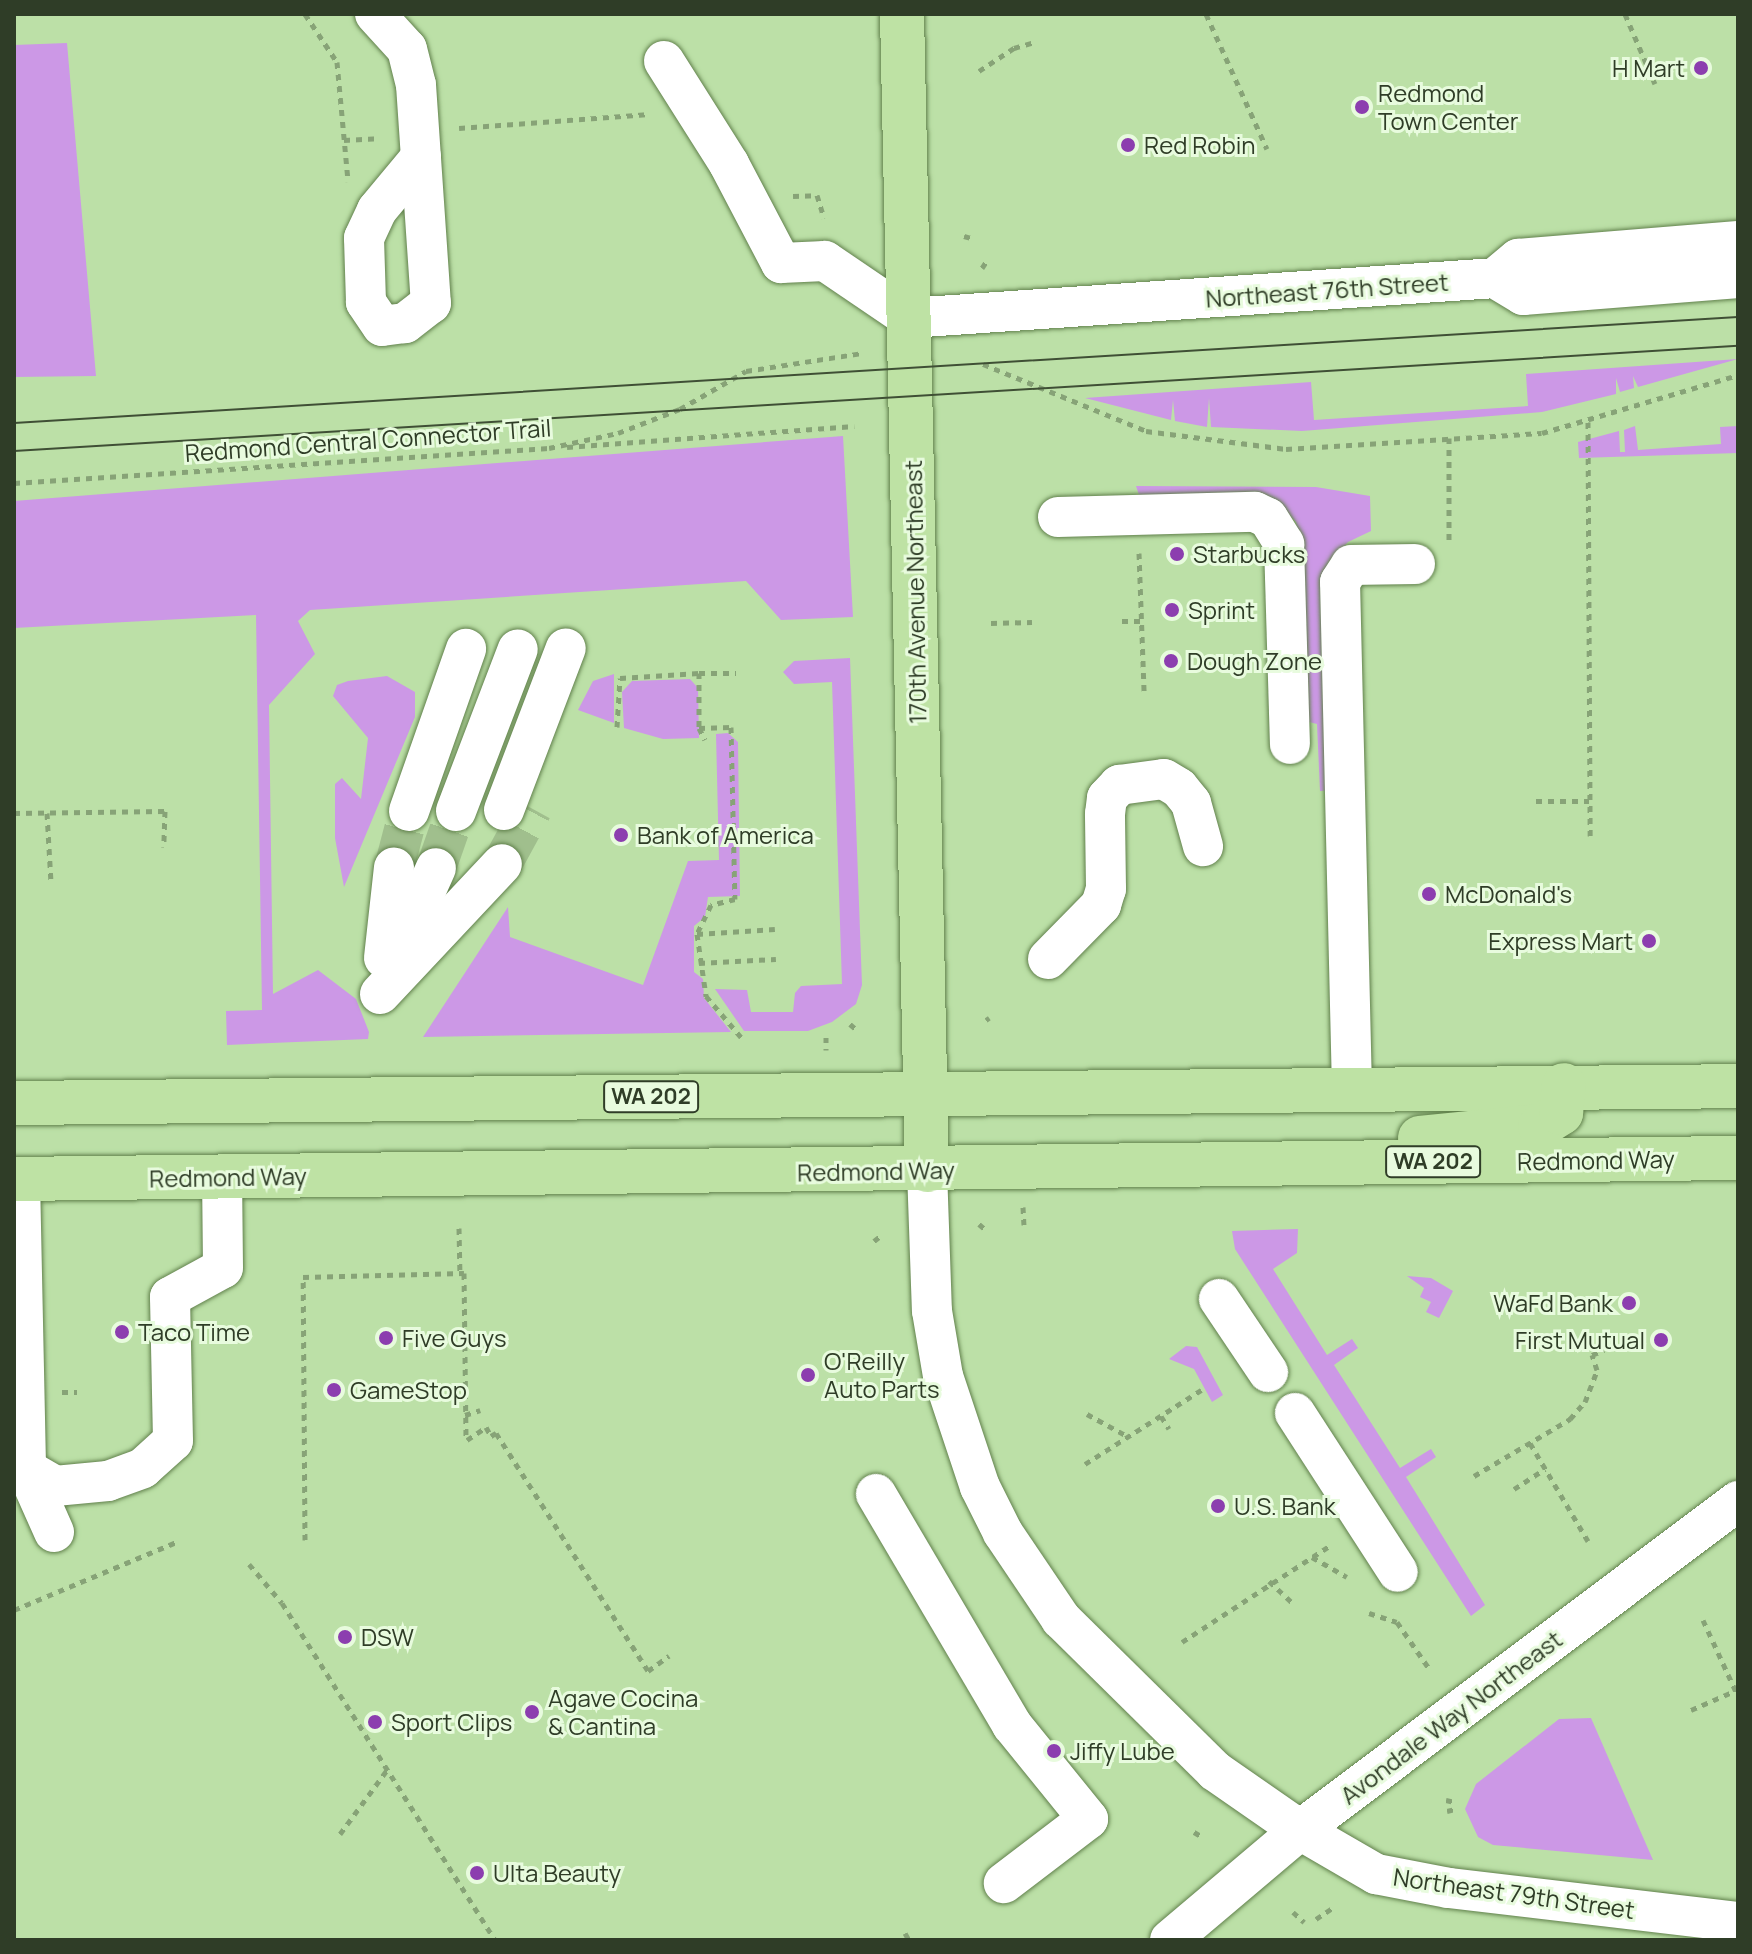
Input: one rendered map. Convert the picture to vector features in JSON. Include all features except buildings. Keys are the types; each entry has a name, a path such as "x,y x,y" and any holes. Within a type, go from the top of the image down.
{"main road":[{"name":"170th Avenue Northeast","path":"902,14 927,1170"},
{"name":"WA 202","path":"14,1103 1352,1090 1564,1085 1738,1086"},
{"path":"1325,1164 1427,1136 1540,1126 1565,1105 1564,1085"},
{"name":"Redmond Way","path":"17,1179 1738,1158"}],"street":[{"path":"375,14 407,49 421,160 428,308 391,326 375,321 366,302 362,266 364,238 377,210 421,160"},
{"path":"664,61 781,263 825,261 909,318"},
{"name":"Northeast 76th Street","path":"909,318 1495,278 1518,259 1738,241"},
{"path":"1495,278 1523,295 1738,278"},
{"path":"1058,517 1255,512 1268,518 1284,544 1290,744"},
{"path":"1352,1090 1340,582 1351,565 1432,557"},
{"path":"469,811 530,649"},
{"path":"469,811 530,649"},
{"path":"469,811 530,649"},
{"path":"1048,959 1101,905 1106,889 1107,798 1119,785 1164,779 1179,788 1191,803 1203,846"},
{"path":"380,994 449,867 380,994"},
{"name":"Northeast 79th Street","path":"927,1170 932,1311 943,1376 961,1438 1003,1533 1061,1619 1095,1658 1215,1771 1300,1830 1376,1874 1449,1888 1738,1922"},
{"path":"26,1469 55,1486 108,1481 143,1468 168,1448 176,1421 170,1297 223,1268 222,1177"},
{"path":"17,1179 26,1469 54,1532"},
{"path":"1219,1299 1268,1372"},
{"path":"1295,1413 1398,1572"},
{"path":"876,1494 1012,1725 1088,1819 1004,1883"},
{"name":"Avondale Way Northeast","path":"1176,1938 1300,1830 1738,1501"}],"path":[{"path":"305,14 337,62 347,182 362,180"},
{"path":"1206,14 1267,149"},
{"path":"1625,14 1655,84"},
{"path":"979,71 1014,48 1035,42"},
{"path":"344,140 421,160 695,111"},
{"path":"786,196 817,195 824,218"},
{"name":"Redmond Central Connector Trail","path":"14,483 549,448 618,433 668,414 746,371 862,353"},
{"path":"983,364 988,370 1146,431 1217,444 1286,449 1542,433 1588,422 1738,375"},
{"path":"1588,422 1590,836"},
{"path":"549,448 854,426"},
{"path":"1432,557 1449,438"},
{"path":"1139,539 1144,691"},
{"path":"1122,621 1142,621"},
{"path":"991,623 1032,622"},
{"path":"699,673 699,728 705,740"},
{"path":"617,727 620,678 736,673"},
{"path":"699,728 731,727 735,899 711,905 697,934 706,996 741,1037"},
{"path":"1536,801 1589,801"},
{"path":"14,813 165,811 164,847"},
{"path":"47,813 51,883"},
{"path":"697,934 775,929"},
{"path":"699,963 776,959"},
{"path":"850,1024 857,1030"},
{"path":"826,1037 826,1050"},
{"path":"1023,1206 1024,1225"},
{"path":"979,1224 986,1230"},
{"path":"459,1228 460,1274"},
{"path":"874,1241 883,1234"},
{"path":"305,1540 303,1277 464,1273 466,1440 486,1427 491,1436 496,1433 648,1671 669,1656"},
{"path":"1474,1476 1570,1419 1585,1402 1597,1370 1592,1355 1604,1350"},
{"path":"1085,1464 1201,1390"},
{"path":"465,1415 480,1410"},
{"path":"1087,1414 1127,1436"},
{"path":"1161,1416 1169,1429"},
{"path":"1530,1443 1588,1541"},
{"path":"1514,1489 1545,1469"},
{"path":"14,1610 179,1541"},
{"path":"1182,1642 1335,1542"},
{"path":"1312,1557 1347,1577"},
{"path":"249,1564 282,1603 495,1940"},
{"path":"1270,1583 1295,1605"},
{"path":"1369,1613 1397,1622 1428,1667"},
{"path":"1691,1710 1737,1692 1703,1620"},
{"path":"340,1834 387,1770"},
{"path":"1446,1800 1455,1806 1447,1811"},
{"path":"1194,1832 1201,1836"},
{"path":"1316,1919 1334,1907"},
{"path":"1293,1912 1304,1922"},
{"path":"905,1933 909,1940"}],"shaded area":[{"path":"67,43 96,376 14,377 14,45"},
{"path":"1738,359 1638,387 1633,376 1634,388 1620,392 1616,378 1616,394 1542,412 1302,431 1211,427 1209,398 1207,427 1175,421 1173,400 1171,420 1085,398 1311,382 1314,420 1528,406 1526,374"},
{"path":"1635,426 1638,450 1721,444 1720,427 1738,426 1738,453 1579,458 1578,442 1619,431 1620,452 1625,452 1624,430"},
{"path":"843,436 853,617 781,620 746,581 310,610 298,621 315,654 269,705 273,994 318,970 356,999 369,1032 368,1039 227,1045 226,1011 262,1010 256,615 14,628 14,501"},
{"path":"1136,486 1316,487 1370,496 1371,531 1348,542 1328,563 1337,790 1320,791 1317,724 1305,721 1303,560 1296,522 1276,500 1141,501"},
{"path":"850,658 862,985 856,1004 832,1022 808,1031 744,1031 715,989 747,990 751,1012 793,1012 795,993 801,986 842,984 832,682 794,684 783,672 794,661"},
{"path":"614,674 614,723 578,710 593,681"},
{"path":"387,676 415,692 415,717 344,887 335,838 335,784 342,778 361,799 368,738 333,696 337,685"},
{"path":"690,679 698,688 699,738 663,739 624,728 622,692 632,681"},
{"path":"728,733 738,742 740,896 708,897 705,917 694,926 694,972 703,979 704,998 731,1032 423,1037 508,907 510,937 643,985 688,861 719,860 716,734"},
{"path":"1298,1229 1297,1253 1273,1269 1327,1355 1352,1339 1358,1348 1334,1365 1400,1468 1431,1449 1436,1457 1406,1477 1485,1605 1471,1616 1235,1249 1232,1231"},
{"path":"1407,1276 1431,1278 1453,1291 1439,1318 1426,1312 1431,1302 1420,1297 1424,1288"},
{"path":"1186,1346 1197,1347 1223,1395 1212,1402 1194,1369 1169,1359"},
{"path":"1591,1718 1653,1860 1493,1845 1478,1837 1465,1809 1476,1784 1559,1719"}],"tunnel":[{"path":"502,864 532,809"},
{"path":"394,868 409,811"},
{"path":"436,868 456,811"}],"tram line":[{"path":"14,423 1738,317"},
{"path":"14,451 1738,346"}],"place":[{"name":"H Mart","path":"1701,68"},
{"name":"Redmond Town Center","path":"1362,107"},
{"name":"Red Robin","path":"1128,145"},
{"name":"Starbucks","path":"1177,554"},
{"name":"Sprint","path":"1172,610"},
{"name":"Dough Zone","path":"1171,661"},
{"name":"Bank of America","path":"621,835"},
{"name":"McDonald's","path":"1429,894"},
{"name":"Express Mart","path":"1649,941"},
{"name":"WaFd Bank","path":"1629,1303"},
{"name":"Taco Time","path":"122,1332"},
{"name":"Five Guys","path":"386,1338"},
{"name":"First Mutual","path":"1661,1340"},
{"name":"O'Reilly Auto Parts","path":"808,1375"},
{"name":"GameStop","path":"334,1390"},
{"name":"U.S. Bank","path":"1218,1506"},
{"name":"DSW","path":"345,1637"},
{"name":"Agave Cocina & Cantina","path":"532,1712"},
{"name":"Sport Clips","path":"375,1722"},
{"name":"Jiffy Lube","path":"1054,1751"},
{"name":"Ulta Beauty","path":"477,1873"}]}
